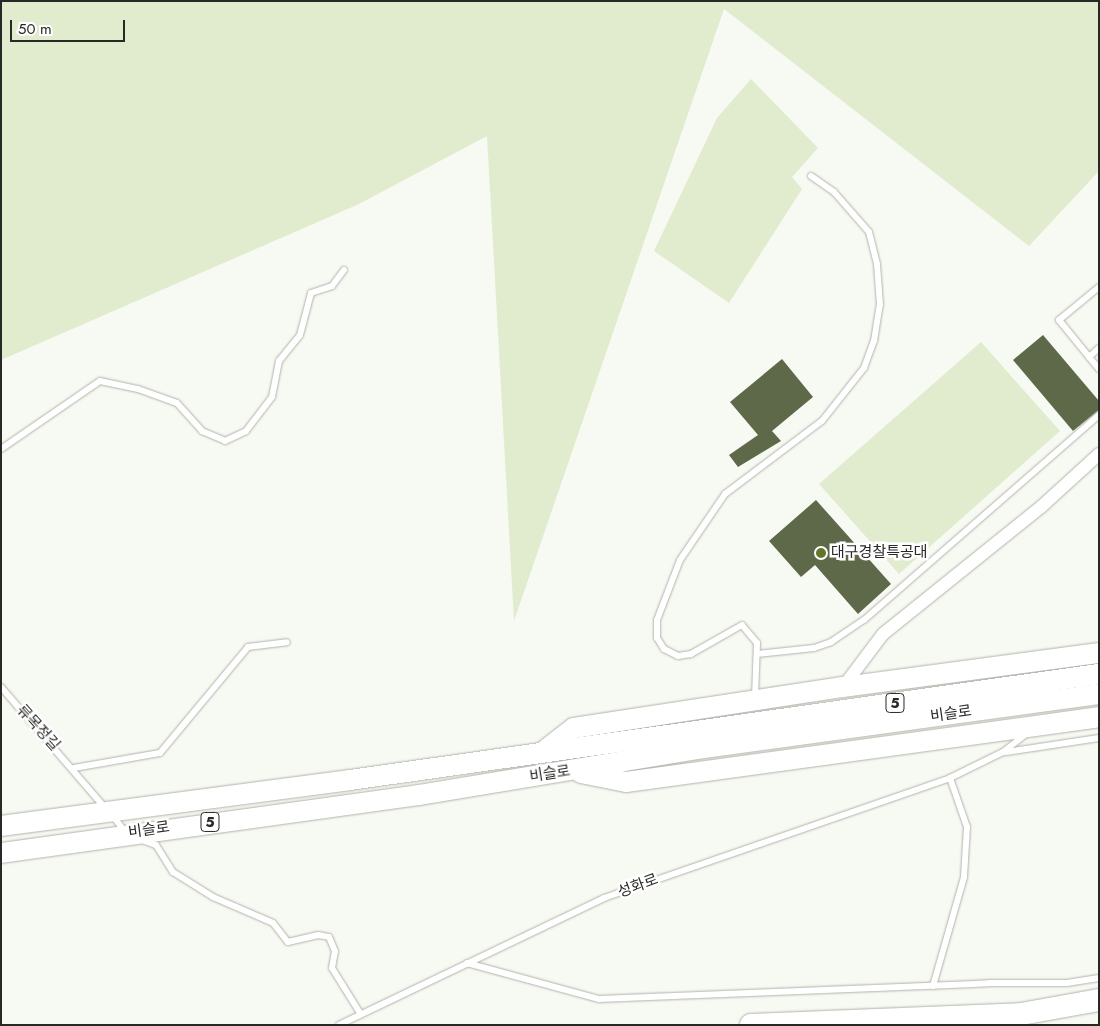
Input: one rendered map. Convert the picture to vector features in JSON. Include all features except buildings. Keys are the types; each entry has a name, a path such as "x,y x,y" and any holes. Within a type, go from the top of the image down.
{"highway":[{"path":"751,1025 1021,1014 1099,1000"}],"main road":[{"path":"541,753 574,728 843,687 1099,653"},
{"name":"비슬로","path":"1,852 419,795 572,770 695,740 1099,674"},
{"name":"비슬로","path":"1,826 108,810 541,753 695,740 1099,694"},
{"path":"572,770 626,782 1099,716"}],"street":[{"path":"843,687 883,634 1041,507 1099,454"}],"lane":[{"path":"755,701 757,643 742,625 691,654 678,656 664,649 657,638 657,620 680,560 725,494 822,421 864,368 874,341 880,305 877,264 869,232 834,192 811,176"},
{"path":"1,449 100,381 138,389 177,403 202,431 225,440 246,431 272,397 279,361 300,335 311,293 332,286 344,270"},
{"path":"1099,286 1059,320 1099,369"},
{"path":"1088,356 1099,348"},
{"path":"757,654 814,648 831,642 864,620 1099,415"},
{"path":"74,768 160,753 248,647 288,642"},
{"name":"류목정길","path":"1,688 74,768 126,834"},
{"path":"1004,752 1038,725"},
{"path":"1004,752 1099,738"},
{"name":"성화로","path":"339,1025 360,1013 604,898 950,778 1004,752"},
{"path":"933,986 964,877 967,827 950,778"},
{"path":"126,834 156,845 173,872 213,897 273,923 288,942 318,935 329,938 335,951 332,968 360,1013"},
{"path":"468,963 599,999 933,986 1067,983 1099,978"}],"green space":[{"path":"2,1 1099,1 1099,171 1029,246 724,9 514,621 487,136 359,204 1,360"},
{"path":"751,79 818,148 792,177 802,189 729,303 654,251 717,118"},
{"path":"981,342 1060,431 899,574 819,484"}],"place":[{"name":"대구경찰특공대","path":"821,553"}]}
